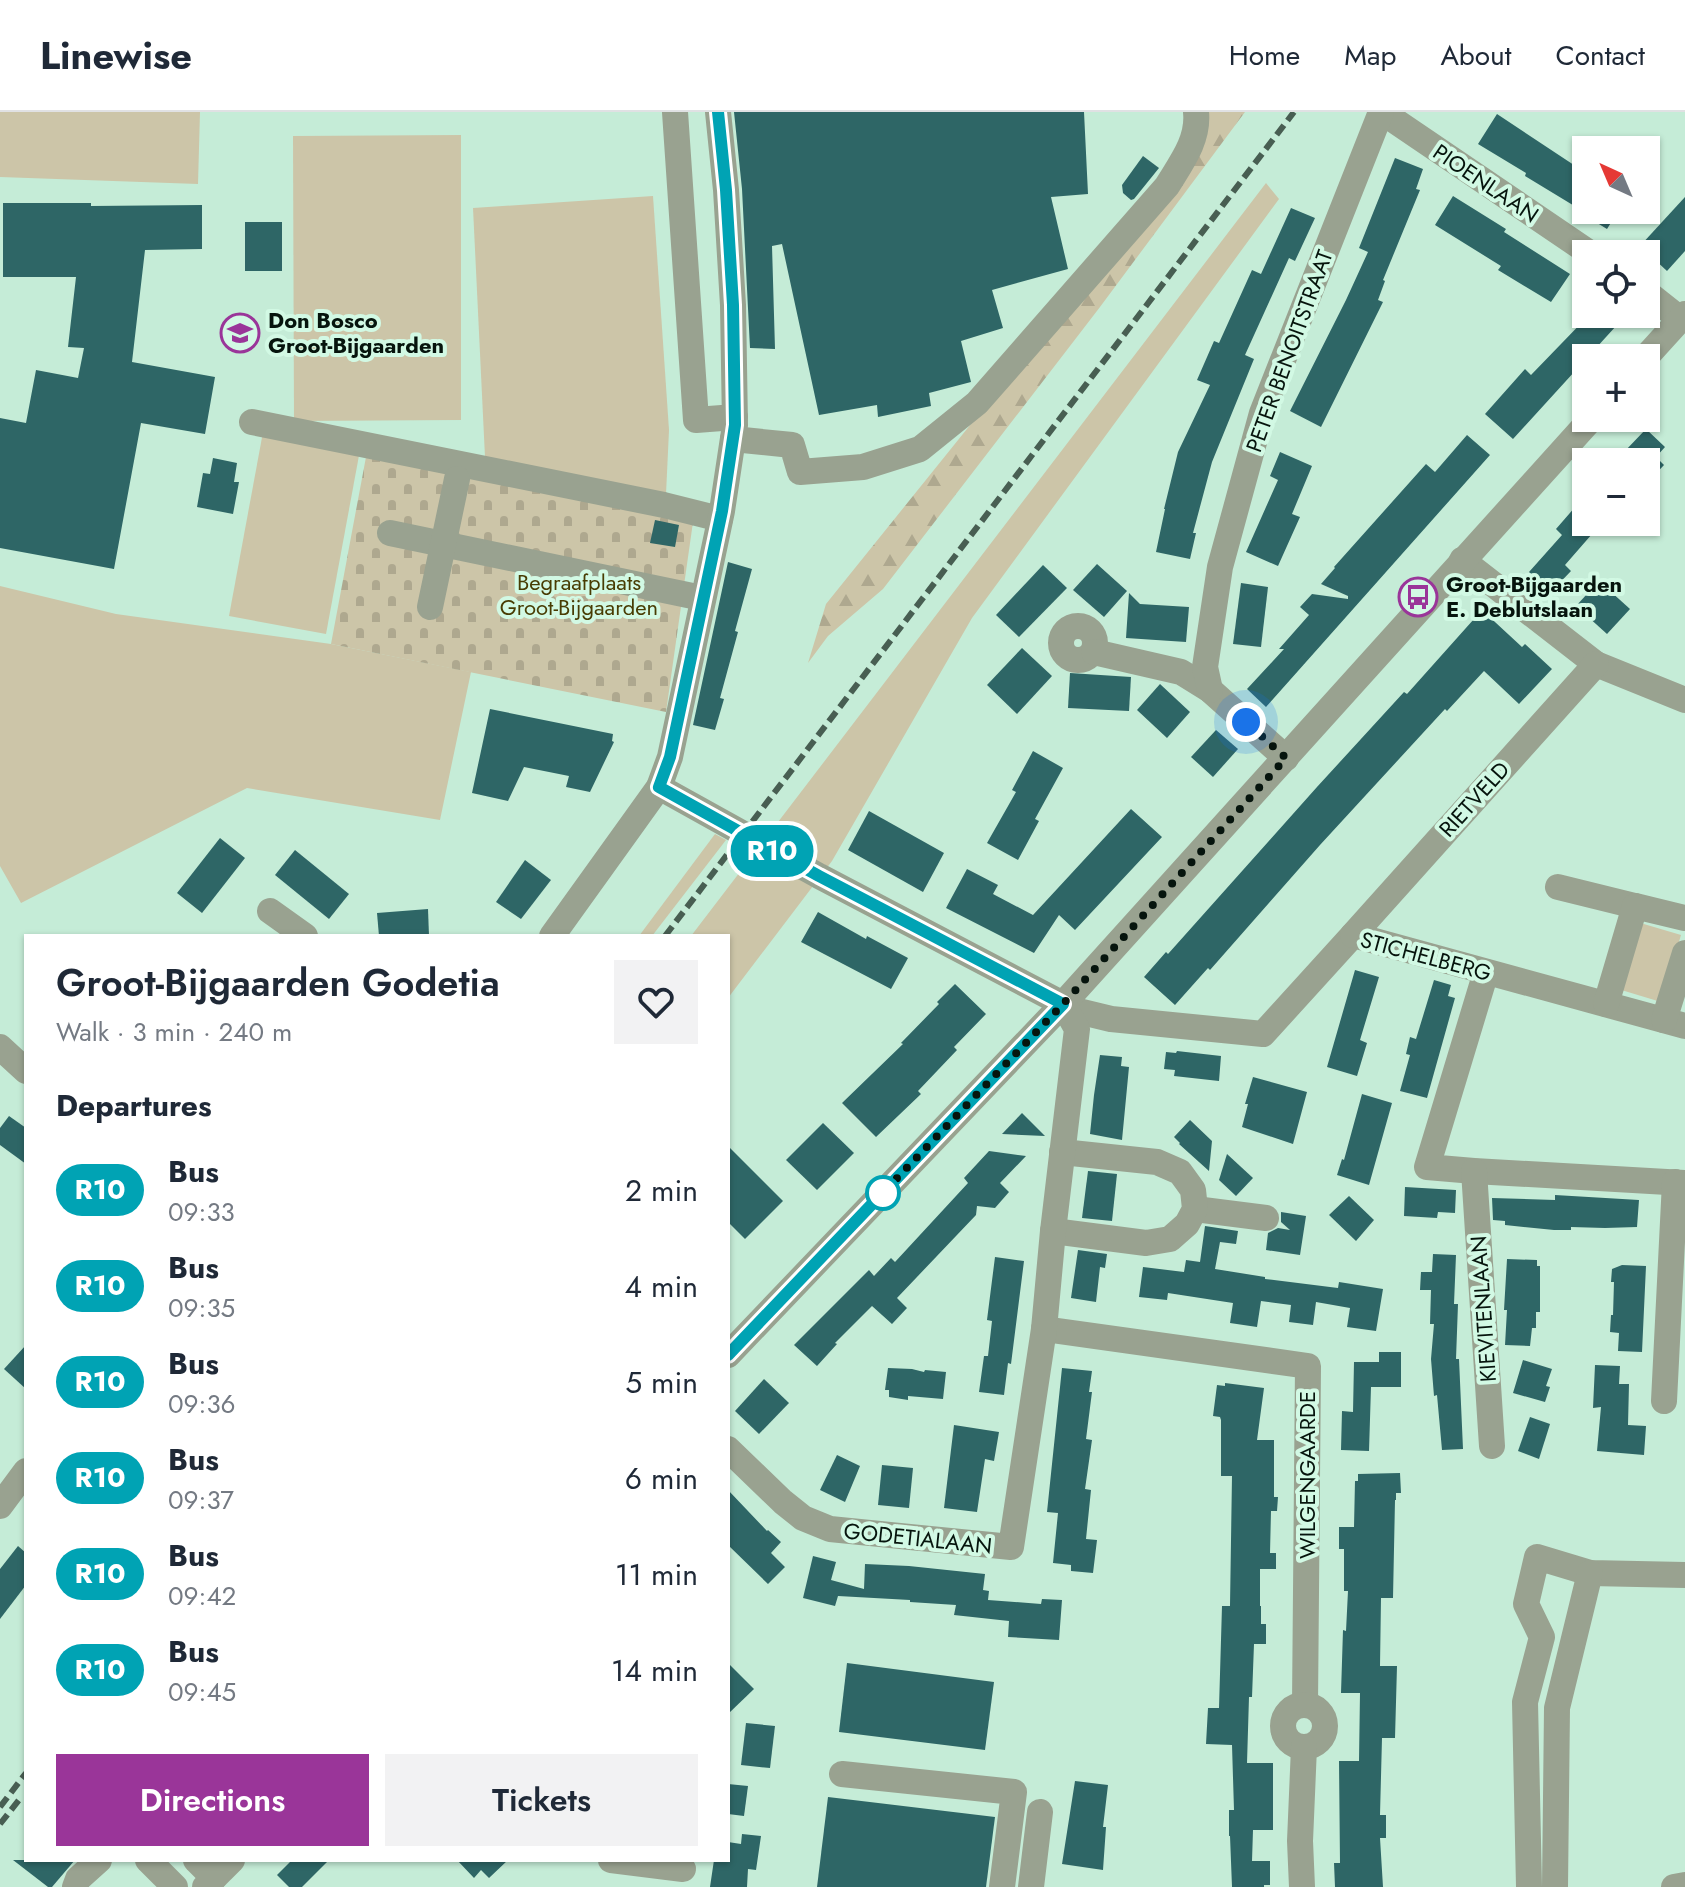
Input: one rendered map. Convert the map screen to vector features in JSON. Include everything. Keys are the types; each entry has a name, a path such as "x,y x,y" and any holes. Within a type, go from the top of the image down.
{"street":[{"path":"675,112 696,420 792,445 800,472 863,467 920,449 977,403 1167,186 1197,130 1196,112"},
{"path":"553,934 659,787 670,757 720,519 734,428 733,305 718,112"},
{"name":"PIOENLAAN","path":"1381,112 1572,241"},
{"name":"PETER BENOITSTRAAT","path":"1210,690 1205,667 1220,567 1262,413 1381,112"},
{"path":"1658,344 1683,316 1660,301"},
{"path":"252,422 720,519"},
{"path":"730,1353 1063,1004 1579,432"},
{"path":"430,607 457,479"},
{"path":"390,533 702,598"},
{"path":"1462,560 1596,664 1685,700"},
{"path":"1094,652 1181,672 1210,690 1286,758"},
{"name":"RIETVELD","path":"1353,935 1596,664"},
{"path":"659,787 819,876 1063,1004"},
{"path":"1558,887 1685,918"},
{"path":"1606,1004 1635,906"},
{"path":"270,911 302,934"},
{"name":"STICHELBERG","path":"1063,1004 1111,1019 1263,1034 1353,935 1674,1023"},
{"path":"1674,1023 1685,953"},
{"path":"1486,972 1427,1167 1680,1182 1664,1401"},
{"name":"GODETIALAAN","path":"730,1451 803,1518 830,1529 1011,1547 1044,1329 1077,1029 1063,1004"},
{"path":"0,1047 24,1069"},
{"path":"1053,1231 1146,1243 1170,1239 1187,1224 1195,1209 1193,1190 1180,1172 1157,1162 1062,1152"},
{"name":"KIEVITENLAAN","path":"1474,1171 1492,1446"},
{"path":"1195,1209 1266,1218"},
{"name":"WILGENGAARDE","path":"1044,1329 1308,1366 1305,1705 1318,1711 1325,1723 1322,1737 1311,1746 1304,1747 1300,1841 1302,1887"},
{"path":"0,1506 24,1474"},
{"path":"1529,1887 1525,1702 1542,1637 1526,1604 1537,1557 1590,1573 1685,1575"},
{"path":"1555,1887 1557,1708 1590,1573"},
{"path":"842,1774 1014,1792 1002,1887"},
{"path":"1031,1887 1040,1812"},
{"path":"75,1887 78,1879 97,1862"},
{"path":"150,1862 175,1887"},
{"path":"623,1862 683,1872"},
{"path":"1674,1887 1685,1885"}],"green space":[{"path":"0,112 200,112 198,184 0,177"},
{"path":"1205,112 1245,112 883,589 828,636 808,663 826,604 983,409 1174,191"},
{"path":"461,135 461,420 294,421 293,136"},
{"path":"1266,183 1279,199 972,618 832,861 730,995 730,934 693,934"},
{"path":"653,196 669,430 666,494 485,457 473,208"},
{"path":"263,432 360,450 326,634 229,616"},
{"name":"Begraafplaats Groot-Bijgaarden","path":"366,457 694,515 666,712 331,644"},
{"path":"0,586 116,614 331,644 471,672 440,820 247,788 21,903 0,866"},
{"path":"715,834 726,840 654,934 640,934"},
{"path":"1637,922 1681,935 1661,1002 1618,989"}],"building":[{"path":"734,112 1084,112 1088,194 1051,197 1068,269 992,290 1003,328 961,341 971,382 929,393 931,406 878,417 877,405 819,415 782,244 772,246 775,349 750,348 742,189"},
{"path":"1497,114 1572,164 1572,205 1525,176 1526,173 1478,144"},
{"path":"1143,156 1159,168 1131,200 1123,193 1122,185"},
{"path":"1395,158 1423,169 1416,189 1420,190 1383,280 1378,300 1383,302 1321,427 1290,411 1368,252 1359,248"},
{"path":"1453,196 1570,274 1551,302 1498,270 1501,266 1435,225"},
{"path":"1685,197 1685,251 1667,271 1660,265 1660,240 1646,240"},
{"path":"3,203 202,205 202,249 145,250 132,362 215,377 205,434 141,423 114,569 0,548 0,418 26,423 36,370 78,378 84,348 68,347 76,277 3,277"},
{"path":"1291,208 1315,218 1295,261 1289,258 1245,355 1254,359 1212,462 1193,533 1196,533 1190,559 1156,552 1178,452 1210,385 1197,380 1214,341 1219,343 1252,270 1261,274"},
{"path":"245,222 282,222 282,271 245,271"},
{"path":"1576,328 1614,328 1600,344 1572,344 1572,374 1513,439 1485,414 1525,369 1531,375"},
{"path":"1643,432 1649,432 1665,447 1660,453 1660,448 1628,448"},
{"path":"1467,435 1490,455 1266,707 1247,689 1284,649 1279,649 1309,615 1300,607 1312,594 1348,599 1348,596 1321,584 1426,464 1435,472"},
{"path":"1280,452 1312,466 1292,514 1300,517 1278,566 1246,552 1278,480 1270,476"},
{"path":"213,458 237,463 234,482 239,482 233,514 197,507 203,473 210,474"},
{"path":"1572,511 1572,536 1590,536 1565,565 1571,571 1551,592 1529,572 1562,535 1556,529"},
{"path":"655,520 679,525 675,547 650,543"},
{"path":"728,562 752,569 735,631 738,632 720,698 724,699 715,730 693,725"},
{"path":"1097,564 1127,591 1104,617 1073,590"},
{"path":"1043,565 1067,588 1019,637 996,615"},
{"path":"1599,581 1630,609 1607,634 1576,606"},
{"path":"1241,583 1268,587 1261,647 1233,644"},
{"path":"1129,593 1140,604 1189,607 1186,642 1126,638"},
{"path":"1482,610 1522,647 1525,644 1552,669 1519,704 1484,671 1447,711 1445,709 1175,1005 1144,977"},
{"path":"1022,648 1052,676 1017,714 987,685"},
{"path":"1070,673 1131,677 1129,711 1068,708"},
{"path":"1160,684 1190,712 1167,738 1137,710"},
{"path":"490,709 613,734 614,742 590,792 566,787 569,776 524,767 508,801 472,793"},
{"path":"1216,730 1238,749 1213,777 1191,757"},
{"path":"1033,751 1063,768 1035,819 1039,821 1018,860 987,843 1016,792 1012,790"},
{"path":"1131,809 1162,837 1075,930 1059,915 1034,953 946,908 967,869 998,885 993,894 1033,915"},
{"path":"869,811 944,853 923,892 848,850"},
{"path":"220,838 245,858 202,913 177,893"},
{"path":"295,850 349,894 329,919 275,875"},
{"path":"525,860 551,880 521,919 496,902"},
{"path":"428,909 429,934 379,934 377,913"},
{"path":"818,912 908,958 891,989 801,942"},
{"path":"1355,970 1379,977 1360,1040 1367,1043 1357,1076 1327,1067"},
{"path":"1434,980 1451,985 1448,996 1455,998 1427,1098 1400,1091 1410,1055 1406,1054 1410,1037 1416,1039"},
{"path":"955,984 986,1014 918,1091 921,1094 876,1137 842,1103 903,1044"},
{"path":"1166,1052 1221,1056 1219,1081 1174,1076 1175,1070 1164,1069"},
{"path":"1100,1055 1122,1057 1121,1066 1129,1067 1122,1140 1090,1134"},
{"path":"1253,1077 1307,1092 1293,1144 1242,1127"},
{"path":"1362,1094 1392,1103 1369,1185 1337,1175"},
{"path":"1022,1113 1045,1136 1002,1134"},
{"path":"9,1116 24,1127 24,1163 0,1145 0,1128"},
{"path":"1190,1120 1212,1141 1209,1171 1174,1137"},
{"path":"823,1123 854,1153 817,1190 786,1160"},
{"path":"730,1148 783,1201 745,1239 730,1224"},
{"path":"989,1151 1026,1156 1000,1183 1009,1192 995,1208 977,1206 976,1215 897,1298 907,1308 892,1324 872,1306 817,1366 794,1345 869,1270 874,1276 891,1258 895,1262 968,1183 964,1178"},
{"path":"1227,1154 1253,1178 1236,1196 1219,1180"},
{"path":"1088,1171 1117,1174 1112,1221 1082,1218"},
{"path":"1405,1187 1456,1190 1455,1213 1438,1212 1437,1218 1404,1216"},
{"path":"1555,1195 1639,1200 1637,1227 1554,1230 1505,1225 1505,1221 1493,1220 1492,1198 1555,1200"},
{"path":"1349,1196 1374,1220 1356,1241 1329,1215"},
{"path":"1281,1212 1306,1216 1300,1255 1266,1250 1268,1233 1278,1228 1290,1230 1281,1222"},
{"path":"1205,1226 1238,1231 1236,1244 1220,1242 1215,1269 1338,1288 1339,1282 1383,1289 1376,1331 1347,1327 1350,1308 1316,1302 1313,1325 1289,1322 1291,1305 1261,1301 1257,1327 1230,1323 1233,1303 1168,1293 1167,1300 1139,1297 1143,1267 1184,1272 1186,1260 1200,1262"},
{"path":"1078,1250 1107,1254 1105,1268 1100,1267 1096,1302 1071,1298"},
{"path":"1433,1254 1456,1255 1454,1304 1458,1304 1456,1359 1459,1359 1463,1449 1442,1450 1431,1359 1434,1324 1430,1324 1431,1290 1420,1290 1421,1272 1432,1272"},
{"path":"995,1257 1024,1261 1004,1395 979,1392 984,1356 988,1356 992,1321 987,1320"},
{"path":"1507,1259 1537,1260 1537,1266 1540,1266 1540,1312 1536,1312 1536,1328 1532,1328 1530,1346 1505,1345"},
{"path":"1622,1265 1646,1266 1642,1352 1618,1351 1619,1333 1610,1332 1613,1315 1612,1269"},
{"path":"24,1347 24,1387 4,1369"},
{"path":"1379,1352 1401,1352 1401,1387 1371,1387 1369,1451 1341,1450 1342,1411 1353,1412 1354,1362 1379,1362"},
{"path":"1523,1360 1552,1369 1545,1402 1513,1393"},
{"path":"1595,1365 1620,1366 1619,1384 1629,1384 1628,1425 1646,1426 1644,1455 1597,1451 1601,1407 1593,1408"},
{"path":"888,1368 946,1372 943,1399 889,1397 889,1390 885,1390"},
{"path":"1062,1368 1092,1371 1086,1439 1092,1440 1085,1489 1091,1490 1086,1539 1097,1540 1093,1573 1071,1571 1071,1565 1053,1563 1058,1513 1047,1512"},
{"path":"764,1379 789,1403 759,1434 735,1411"},
{"path":"1225,1383 1264,1388 1257,1440 1274,1440 1274,1497 1278,1497 1277,1511 1271,1511 1270,1553 1276,1553 1276,1569 1260,1569 1261,1624 1266,1624 1266,1644 1254,1644 1247,1763 1273,1763 1273,1830 1253,1830 1252,1861 1270,1861 1270,1885 1264,1887 1232,1887 1229,1810 1234,1810 1232,1745 1206,1744 1208,1708 1219,1708 1222,1606 1230,1606 1232,1476 1221,1476 1221,1420 1213,1416 1217,1385 1225,1386"},
{"path":"1530,1417 1550,1424 1539,1459 1518,1451"},
{"path":"954,1425 999,1432 994,1461 985,1459 977,1512 944,1508"},
{"path":"837,1455 860,1466 845,1502 820,1490"},
{"path":"882,1465 913,1468 909,1508 878,1505"},
{"path":"1400,1473 1401,1493 1396,1493 1395,1500 1393,1598 1381,1598 1380,1666 1397,1666 1395,1738 1382,1738 1380,1815 1386,1815 1386,1838 1380,1838 1383,1887 1335,1887 1334,1863 1340,1863 1339,1761 1359,1761 1360,1693 1341,1693 1348,1591 1344,1591 1344,1549 1339,1549 1339,1527 1354,1527 1355,1481 1358,1481 1358,1474"},
{"path":"730,1492 781,1542 771,1553 785,1567 768,1584 730,1547"},
{"path":"18,1546 24,1551 24,1588 0,1619 0,1569"},
{"path":"813,1556 836,1562 831,1580 864,1589 865,1564 909,1566 985,1574 983,1590 989,1591 988,1600 1041,1604 1042,1599 1062,1600 1059,1640 1008,1637 1009,1621 954,1615 956,1605 838,1596 835,1606 803,1598"},
{"path":"847,1663 994,1682 985,1750 839,1732"},
{"path":"730,1665 754,1689 730,1712"},
{"path":"746,1723 775,1726 770,1768 741,1765"},
{"path":"1075,1781 1108,1785 1103,1827 1106,1827 1103,1870 1062,1864"},
{"path":"730,1784 748,1786 744,1816 730,1814"},
{"path":"828,1797 995,1817 986,1887 817,1887"},
{"path":"742,1834 761,1836 756,1870 748,1869 747,1887 710,1887 714,1862 730,1862 730,1842 741,1844"},
{"path":"13,1860 73,1862 52,1887"},
{"path":"290,1862 327,1862 302,1887 289,1887 277,1875"},
{"path":"459,1862 506,1862 489,1878 481,1870 474,1878"}],"railway":[{"path":"667,934 1294,112"},
{"path":"0,1807 24,1776"},
{"path":"0,1824 19,1800"}],"bus line":[{"name":"R10","path":"718,112 733,305 735,425 722,511 670,757 659,787 819,876 1063,1004 730,1353"}],"place":[{"name":"Don Bosco Groot-Bijgaarden","path":"240,333"},
{"name":"Groot-Bijgaarden E. Deblutslaan","path":"1418,597"}],"route":[{"path":"883,1193 880,1196 1063,1004 1286,758 1246,722"}]}
